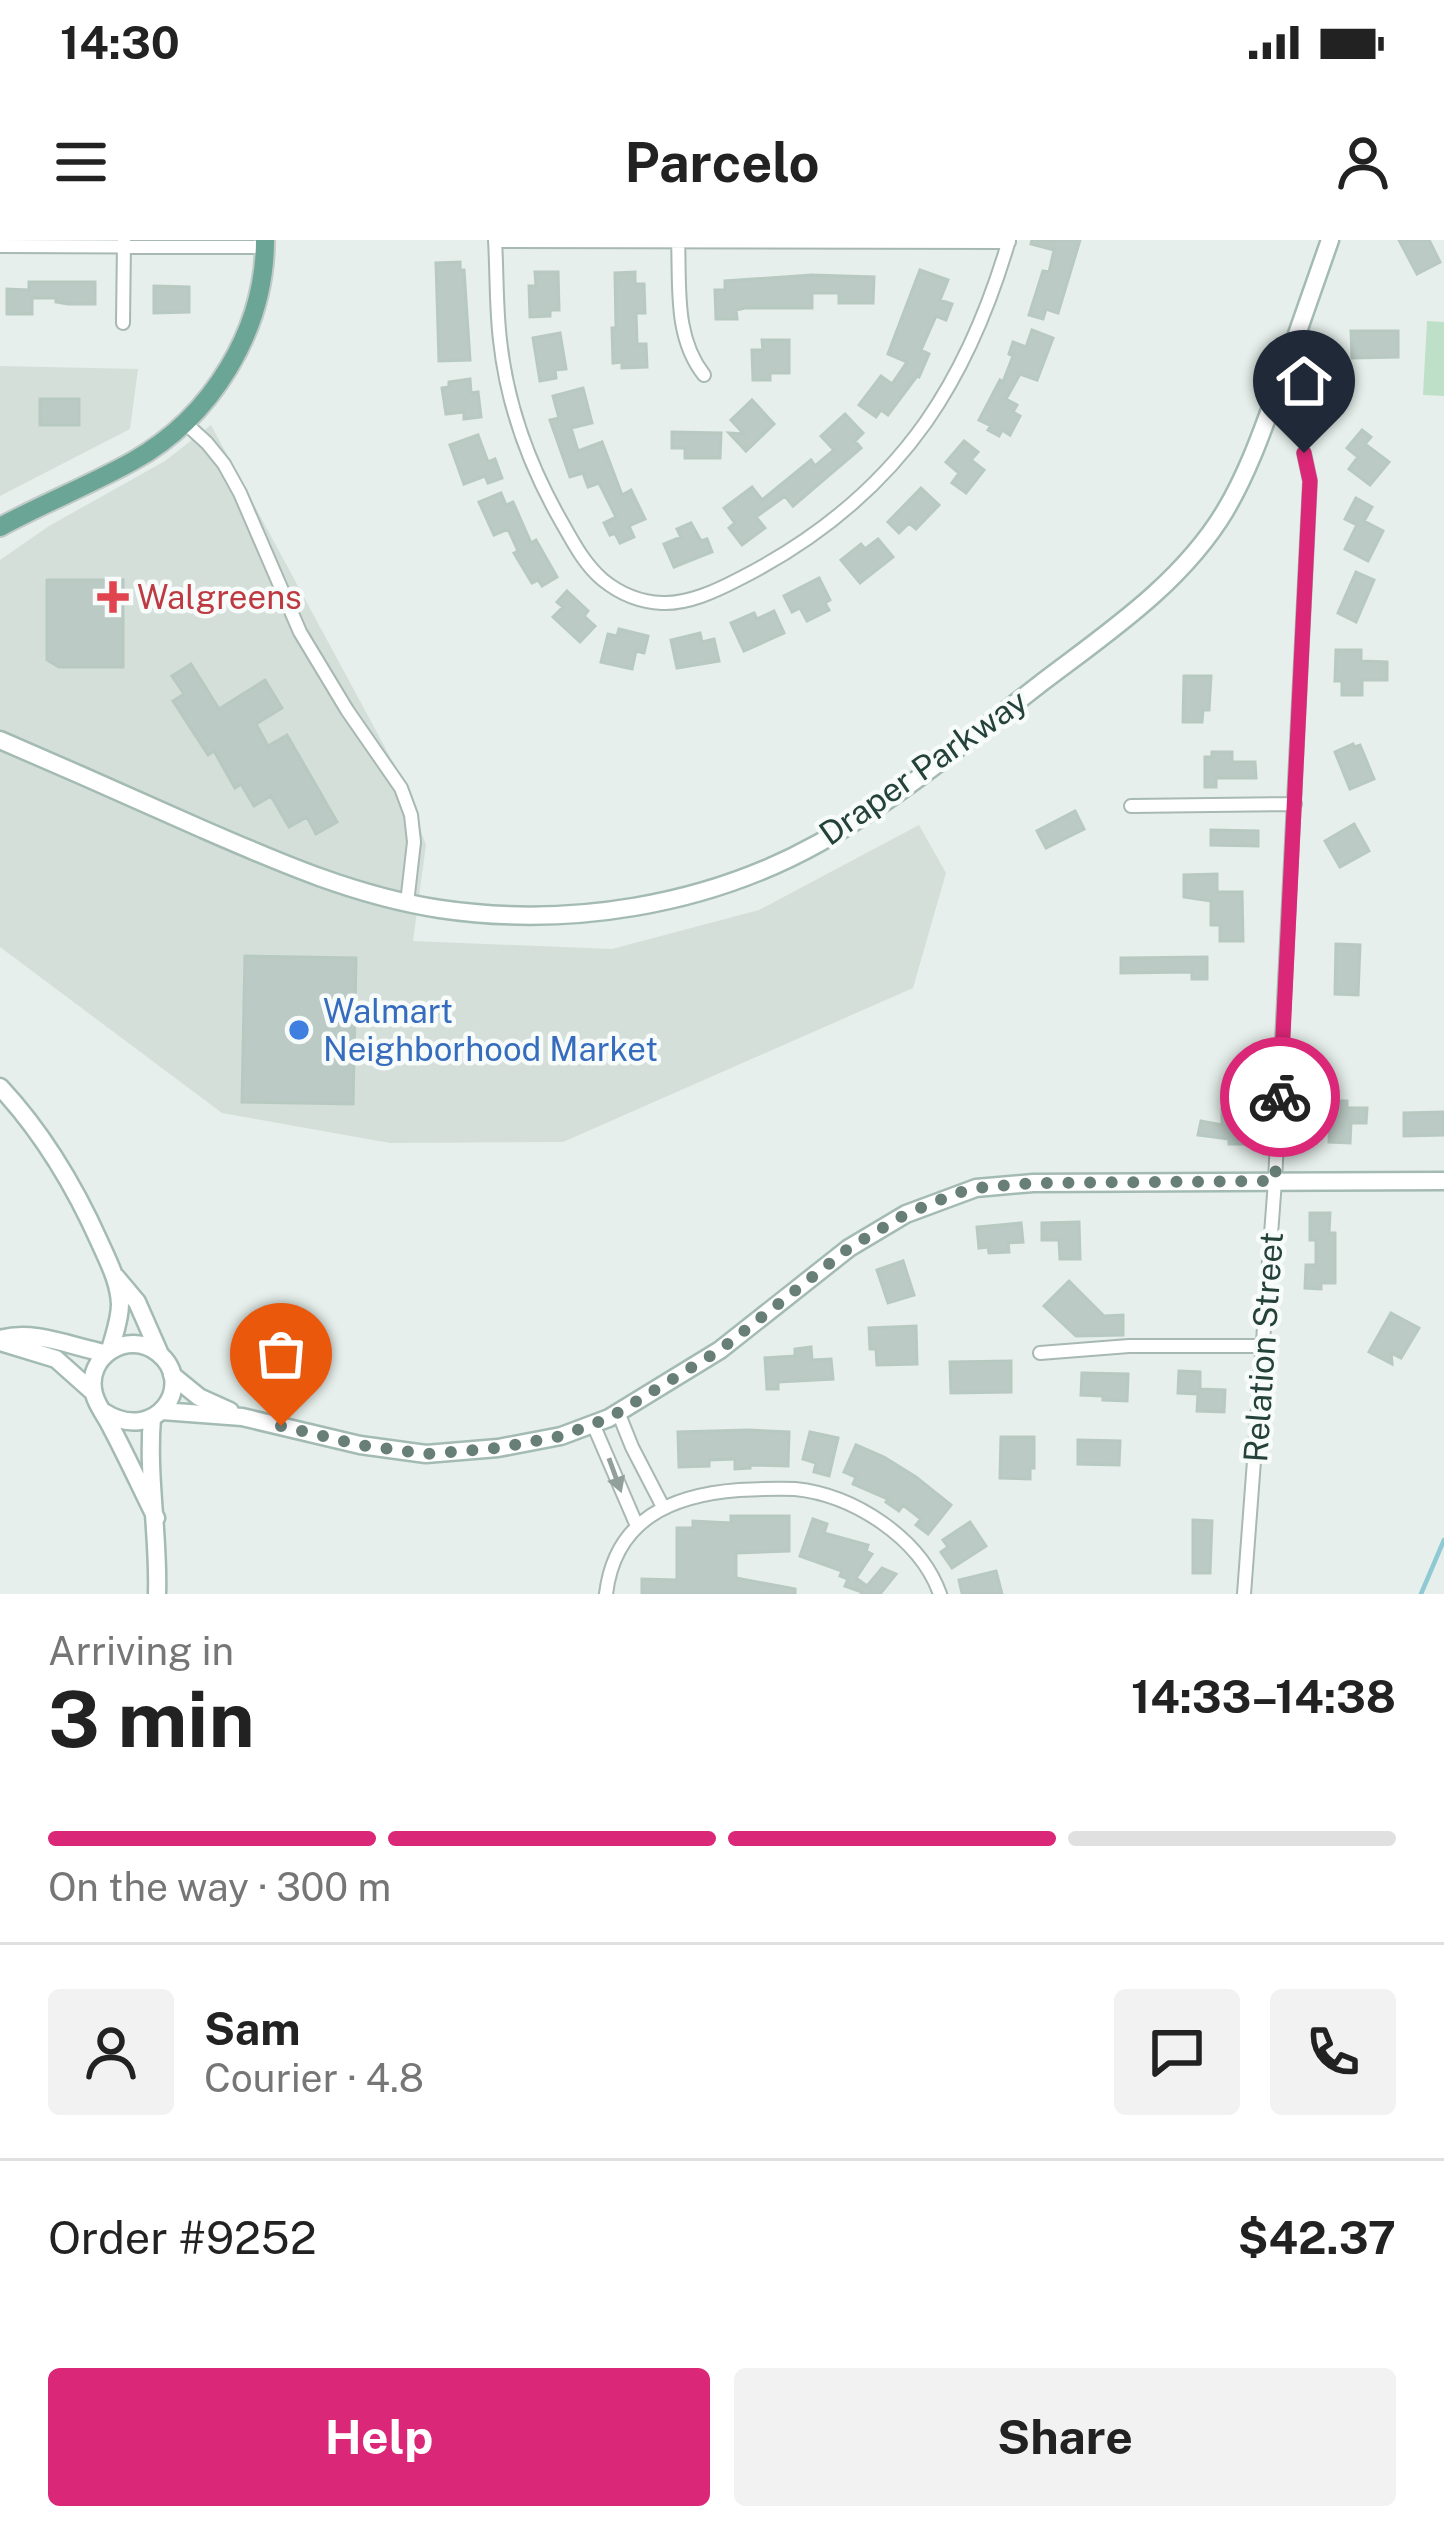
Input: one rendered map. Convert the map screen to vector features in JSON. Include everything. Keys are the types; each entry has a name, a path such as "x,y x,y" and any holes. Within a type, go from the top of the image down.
{"main road":[{"name":"Draper Parkway","path":"0,740 277,862 407,904 447,910 584,913 644,906 713,889 818,844 883,803 1134,611 1186,563 1243,478 1330,240"},
{"path":"0,527 134,460 184,422 224,375 245,339 262,286 265,243"},
{"path":"0,1087 68,1177 115,1276 120,1305 108,1352"},
{"path":"115,1276 137,1302 172,1376 199,1397 242,1417 360,1445 426,1454 561,1436 618,1412 720,1350 849,1248 906,1214 957,1193 1033,1183 1444,1180"},
{"path":"0,1340 28,1336 108,1352"},
{"path":"0,1340 56,1359 93,1392 156,1519"},
{"path":"93,1392 97,1364 108,1352 127,1343 145,1345 160,1354"},
{"path":"158,1594 149,1451 157,1415 170,1399 172,1376"},
{"path":"104,1412 136,1424 157,1415 242,1417"}],"street":[{"path":"495,240 678,240 1009,241 963,360 926,423 878,480 794,549 727,585 666,603 640,600 602,579 584,560 544,492 514,413 503,361 495,240"},
{"path":"678,240 682,332 690,357 704,375"},
{"path":"123,323 124,243"},
{"path":"0,246 265,243"},
{"path":"184,422 224,464 300,632 400,788 411,815 414,842 407,904"},
{"name":"Relation Street","path":"1244,1594 1275,1181 1295,804 1310,481 1304,453"},
{"path":"1131,806 1295,804"},
{"path":"1040,1353 1129,1346 1264,1346"},
{"path":"618,1412 663,1507"},
{"path":"593,1424 637,1526"},
{"path":"606,1594 615,1560 637,1526 663,1507 696,1495 785,1489 820,1494 864,1513 924,1561 940,1594"}],"shaded area":[{"path":"0,366 138,369 130,429 0,496"},
{"path":"211,425 401,777 426,845 413,941 612,949 759,910 919,825 946,873 913,988 563,1142 390,1143 222,1113 0,947 0,560 49,526 165,461"}],"green space":[{"path":"1427,321 1444,322 1444,396 1423,395"}],"building":[{"path":"1032,240 1080,240 1058,313 1046,309 1043,319 1029,315 1054,250 1031,244"},
{"path":"1399,240 1429,240 1440,262 1417,274"},
{"path":"460,262 470,360 439,361 436,263"},
{"path":"920,270 948,280 940,300 952,304 946,320 936,316 921,350 929,354 919,377 888,415 881,410 876,417 859,405 881,376 892,384 907,362 888,354"},
{"path":"535,272 558,272 559,310 550,310 550,316 530,317 529,286 536,286"},
{"path":"635,272 635,284 644,284 645,313 636,313 637,344 646,344 647,367 622,368 622,362 613,363 615,273"},
{"path":"812,275 874,277 873,303 839,303 839,293 812,293 812,308 745,308 736,310 737,319 716,319 715,290 725,290 725,281"},
{"path":"29,282 95,282 95,304 32,298 32,314 7,314 7,289 29,290"},
{"path":"154,286 189,287 189,312 154,313"},
{"path":"1032,330 1053,338 1037,380 1020,374 1006,399 1017,405 1013,412 1020,416 1010,435 1002,430 999,436 979,420 1000,380 1003,382 1013,342 1026,347"},
{"path":"1351,331 1398,331 1398,357 1352,358"},
{"path":"560,333 566,369 555,370 556,378 540,381 533,338"},
{"path":"762,340 789,340 789,373 770,373 770,380 753,380 752,350 763,350"},
{"path":"470,379 471,393 478,392 481,417 446,414 442,388"},
{"path":"583,388 592,423 571,428 578,451 602,442 622,495 631,490 645,519 629,526 634,537 620,543 604,523 616,517 599,483 588,487 583,473 570,477 550,420 559,418 553,396"},
{"path":"40,399 79,399 79,425 40,425"},
{"path":"752,400 774,424 746,451 729,433 744,434 731,420"},
{"path":"845,414 863,433 855,441 861,448 793,506 785,496 756,517 765,528 742,545 729,528 735,523 724,508 752,487 762,500 811,460 815,466 834,450 821,436"},
{"path":"1362,430 1371,437 1365,444 1389,462 1370,485 1349,469 1358,457 1347,448"},
{"path":"672,432 721,433 720,458 685,458 685,448 672,448"},
{"path":"478,435 488,462 495,459 502,478 488,483 485,476 464,484 450,445"},
{"path":"964,441 978,452 971,460 984,470 966,493 952,483 959,473 946,462"},
{"path":"921,488 939,505 916,529 909,523 899,533 888,522"},
{"path":"501,493 506,505 513,502 531,543 536,540 557,577 542,586 538,580 532,583 514,553 518,551 508,529 494,535 479,502"},
{"path":"1356,498 1372,507 1364,521 1383,531 1368,561 1345,549 1357,525 1345,519"},
{"path":"691,523 712,552 674,567 664,544 681,537 677,529"},
{"path":"878,539 893,557 860,583 841,560 861,544 865,549"},
{"path":"1356,572 1374,580 1356,622 1338,613"},
{"path":"819,578 830,600 825,603 829,610 807,621 800,608 792,612 784,596"},
{"name":"Walgreens","path":"47,580 123,580 123,667 59,667 47,660"},
{"path":"567,591 588,611 584,616 595,626 580,642 553,617 563,607 557,602"},
{"path":"774,611 784,633 744,651 731,623"},
{"path":"619,629 648,636 644,653 636,651 632,669 601,662 608,634 617,636"},
{"path":"700,633 702,642 714,639 719,661 677,668 671,640"},
{"path":"1336,650 1361,650 1361,661 1387,662 1387,680 1362,680 1362,695 1342,695 1342,681 1335,681"},
{"path":"191,664 219,709 265,680 282,708 256,724 268,746 287,735 337,822 316,834 307,817 289,827 271,796 254,806 241,784 235,788 214,751 208,755 173,701 184,694 172,676"},
{"path":"1184,676 1211,676 1209,710 1203,710 1202,722 1183,722"},
{"path":"1360,745 1374,779 1350,789 1335,752"},
{"path":"1212,752 1232,752 1232,762 1255,762 1256,778 1216,778 1216,787 1205,787 1205,757 1212,757"},
{"path":"1075,811 1084,829 1046,848 1037,831"},
{"path":"1354,824 1369,851 1340,867 1325,841"},
{"path":"1211,830 1258,831 1258,846 1211,845"},
{"path":"1217,874 1217,892 1242,892 1243,941 1220,941 1220,925 1211,925 1211,901 1184,897 1184,875"},
{"path":"1336,944 1360,945 1358,995 1335,994"},
{"name":"Walmart Neighborhood Market","path":"245,956 356,958 353,1104 242,1102"},
{"path":"1207,957 1207,979 1192,979 1192,972 1121,973 1121,958"},
{"path":"1330,1101 1347,1101 1347,1108 1367,1108 1366,1123 1351,1123 1350,1143 1329,1142"},
{"path":"1222,1109 1239,1109 1243,1144 1198,1135 1201,1121 1222,1125"},
{"path":"1444,1112 1444,1135 1404,1136 1404,1113"},
{"path":"1310,1213 1330,1213 1329,1233 1335,1233 1335,1283 1321,1283 1321,1289 1305,1288 1306,1265 1316,1265"},
{"path":"1079,1222 1080,1259 1060,1259 1059,1240 1042,1240 1042,1223"},
{"path":"1021,1223 1023,1242 1008,1243 1009,1252 989,1253 988,1247 979,1248 977,1227"},
{"path":"903,1261 914,1295 888,1303 877,1270"},
{"path":"1069,1281 1104,1316 1123,1315 1123,1335 1076,1336 1044,1306"},
{"path":"1391,1313 1419,1328 1401,1358 1391,1353 1392,1364 1369,1352"},
{"path":"916,1326 917,1364 877,1365 869,1328"},
{"path":"811,1347 812,1360 831,1359 833,1379 778,1382 778,1389 767,1389 765,1358 795,1356 795,1349"},
{"path":"1011,1361 1011,1392 951,1393 950,1362"},
{"path":"1179,1371 1200,1372 1200,1389 1225,1390 1224,1412 1197,1411 1198,1394 1178,1393"},
{"path":"1082,1373 1128,1374 1127,1401 1081,1395"},
{"path":"678,1432 789,1432 788,1466 735,1469 735,1459 679,1467"},
{"path":"810,1432 838,1438 829,1476 814,1472 816,1463 803,1459"},
{"path":"1001,1437 1034,1437 1030,1479 1000,1478"},
{"path":"1078,1440 1120,1441 1119,1465 1078,1464"},
{"path":"856,1445 916,1477 951,1505 928,1534 916,1525 921,1519 903,1505 899,1511 888,1499 853,1484 856,1477 844,1472"},
{"path":"731,1516 789,1516 789,1551 736,1553 736,1578 795,1589 795,1594 642,1594 642,1579 677,1580 677,1528 693,1528 693,1521 731,1523"},
{"path":"813,1519 827,1524 824,1533 868,1545 866,1551 872,1554 856,1578 867,1586 882,1568 896,1574 880,1594 861,1594 845,1586 848,1579 840,1576 842,1571 800,1556"},
{"path":"1193,1520 1212,1521 1210,1573 1193,1573"},
{"path":"970,1522 986,1546 952,1568 941,1552 948,1547 943,1540"},
{"path":"996,1571 1002,1594 962,1593 959,1580"}],"waterway":[{"path":"1421,1594 1444,1540"}],"way so far":[{"path":"281,1426 360,1445 426,1454 561,1436 609,1418 720,1350 849,1248 906,1214 957,1193 1033,1183 1275,1181 1280,1097"}],"place":[{"name":"Walgreens","path":"113,597"},
{"name":"Walmart Neighborhood Market","path":"299,1030"}],"route":[{"path":"1280,1097 1310,481 1304,453"}]}
